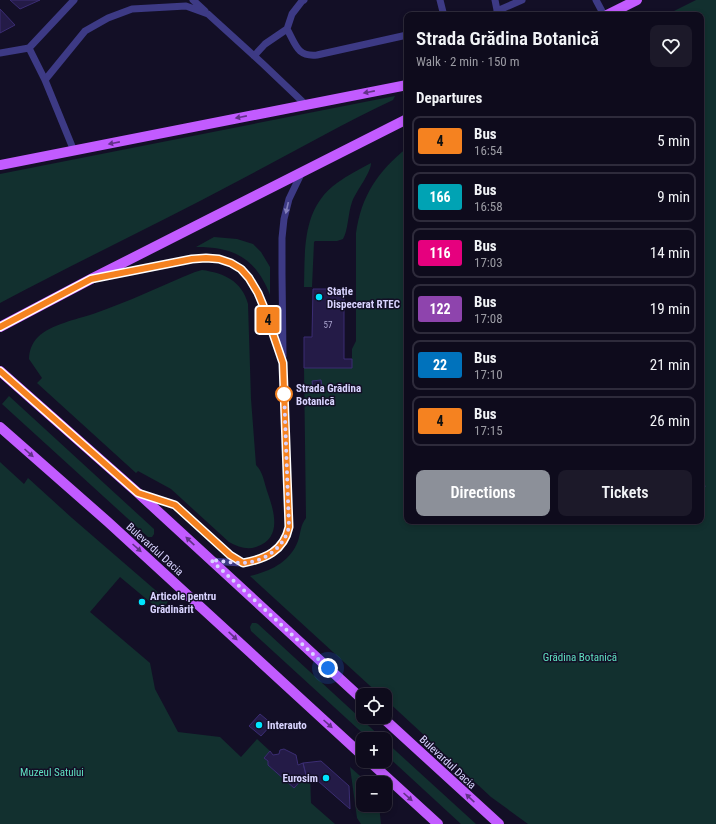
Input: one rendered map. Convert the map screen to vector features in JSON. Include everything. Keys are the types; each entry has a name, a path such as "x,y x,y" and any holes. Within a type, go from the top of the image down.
{"main road":[{"path":"612,12 637,0"},
{"path":"0,165 404,86"},
{"path":"0,327 91,279 404,121"},
{"path":"0,371 138,493 356,694"},
{"name":"Bulevardul Dacia","path":"0,427 113,527 356,750"},
{"name":"Bulevardul Dacia","path":"390,724 498,824"},
{"path":"377,768 438,824"}],"lane":[{"path":"0,53 29,48 74,0"},
{"path":"192,0 305,104"},
{"path":"254,56 265,44 287,29 292,14 304,0"},
{"path":"440,0 443,12"},
{"path":"495,0 498,12"},
{"path":"500,12 522,0"},
{"path":"596,0 604,12"},
{"path":"45,80 85,31 108,18 132,9 168,6 186,6 208,14"},
{"path":"287,29 300,52 308,56 404,36"},
{"path":"29,48 45,80 74,151"},
{"path":"211,560 243,563 259,560 281,546 287,536 289,527 283,363 283,232 284,219 289,199 302,172"},
{"path":"91,279 192,259 219,259 231,263 241,269 249,278 258,293 283,363"},
{"path":"138,493 175,505 230,555 243,563"}],"green space":[{"name":"Grădina Botanică","path":"696,0 716,0 716,824 528,824 491,797 392,705 392,688 372,688 250,576 272,568 285,560 295,548 298,541 306,518 304,368 352,368 352,349 356,341 356,233 358,220 372,185 379,175 404,151 404,524 704,524 704,12 672,12"},
{"path":"395,96 393,100 334,129 208,197 0,303 0,174"},
{"path":"371,163 369,172 352,202 345,236 343,239 337,241 314,242 312,287 304,287 308,230 311,217 317,204 337,183"},
{"path":"214,237 237,239 253,244 261,252 270,267 270,295 258,272 242,257 222,249 196,247"},
{"path":"202,270 218,273 237,284 245,296 248,304 251,399 256,465 263,477 274,515 273,531 270,537 265,543 253,548 242,548 229,542 171,489 138,471 136,473 37,383 42,378 29,359 30,350 34,342 49,329 119,304"},
{"path":"9,396 154,529 154,534 152,537 148,537 2,404"},
{"name":"Muzeul Satului","path":"0,462 24,484 28,478 168,601 162,612 120,577 90,612 150,663 155,689 178,732 220,737 241,757 257,739 270,751 264,758 268,761 268,765 294,788 306,775 310,774 311,803 335,824 0,824"},
{"path":"252,623 258,624 356,714 356,724 367,724 375,732 361,732 251,631 250,627"},
{"path":"392,747 476,824 461,824 392,760"},
{"path":"350,767 360,776 356,776 356,811"},
{"path":"356,812 380,812 381,824 361,824 357,818"}],"building":[{"path":"10,0 40,0 20,9"},
{"path":"0,9 15,25 0,33"},
{"path":"313,289 344,289 344,359 352,359 352,368 304,368 304,337 312,337"},
{"path":"321,380 322,386 313,388 312,381"},
{"path":"260,714 272,724 261,736 249,726"},
{"path":"284,749 296,755 298,765 303,763 306,775 294,788 268,765 268,761 264,758 270,751 273,755 279,754 280,750"},
{"path":"321,761 349,786 350,809 310,774 306,775 303,763"}],"bus line":[{"name":"4","path":"0,327 91,279 192,259 206,258 219,259 231,263 241,269 249,278 258,293 283,363 289,527 287,536 281,546 272,553 259,560 243,563 230,555 175,505 138,493 0,371"}],"place":[{"name":"Stație Dispecerat RTEC","path":"319,297"},
{"name":"Strada Grădina Botanică","path":"284,394"},
{"name":"Articole pentru Grădinărit","path":"142,602"},
{"name":"Interauto","path":"259,725"},
{"name":"Eurosim","path":"326,778"}],"route":[{"path":"284,394 284,390 289,527 287,536 281,546 259,560 243,563 211,560 328,668"}]}
